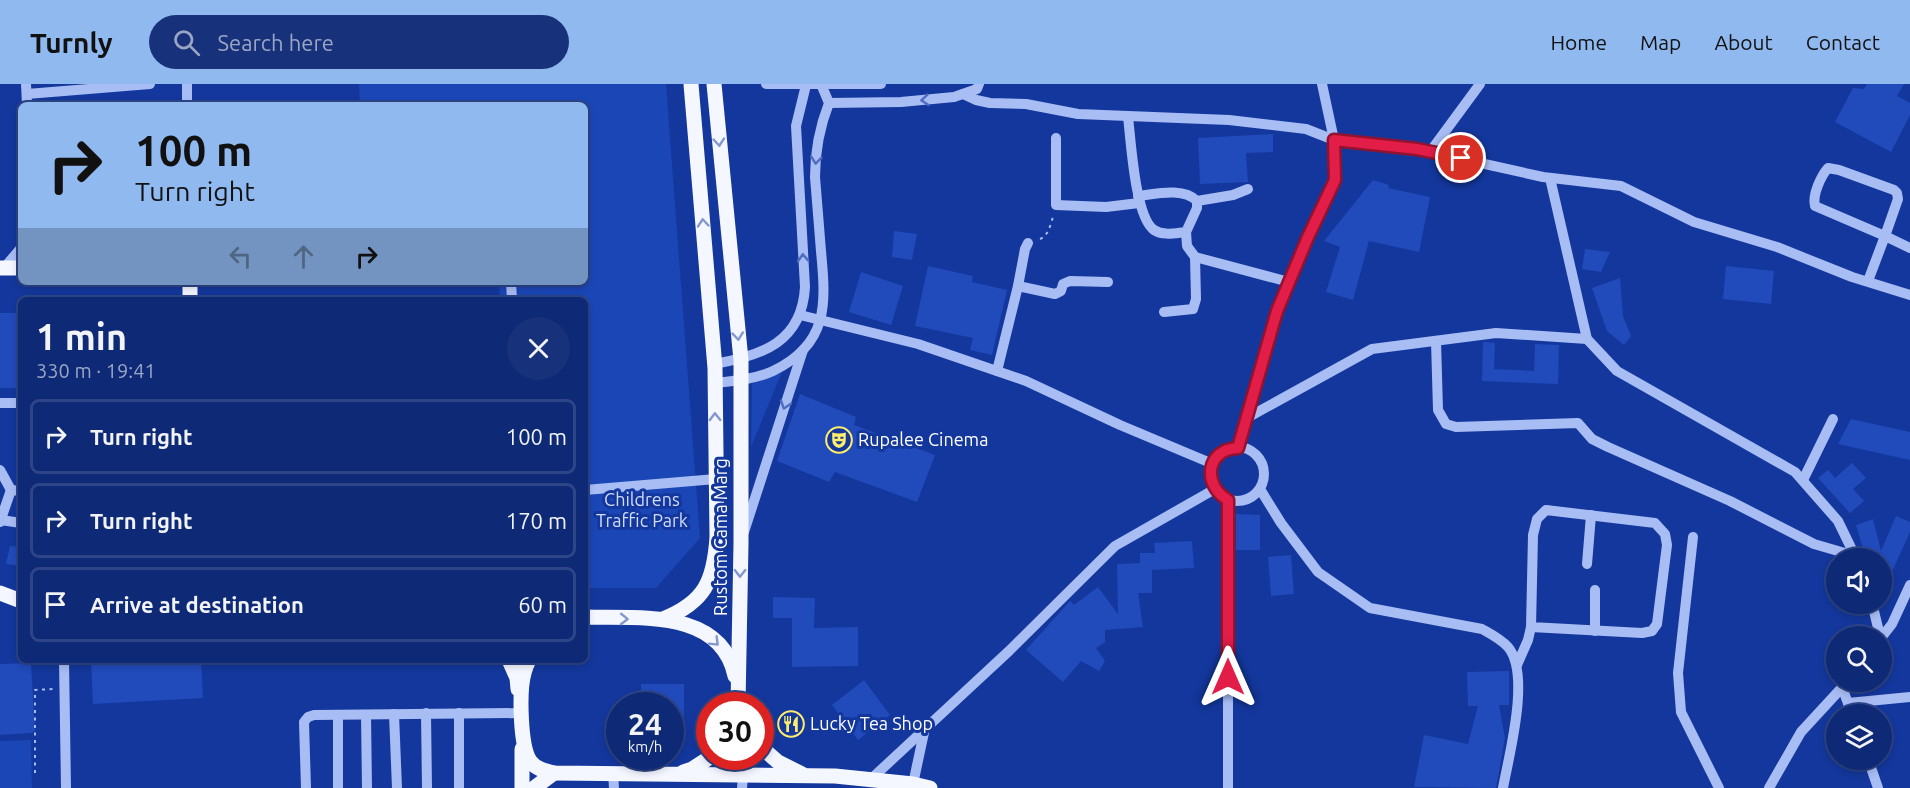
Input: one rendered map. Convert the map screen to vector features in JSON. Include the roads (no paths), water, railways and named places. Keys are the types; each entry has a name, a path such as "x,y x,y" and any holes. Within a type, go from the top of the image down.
{"main road":[{"name":"Rustom Cama Marg","path":"663,619 680,612 697,600 709,581 716,558 714,364 691,84"},
{"name":"Rustom Cama Marg","path":"714,84 741,360 739,692"},
{"path":"2,268 18,268"},
{"path":"0,593 18,600"},
{"path":"588,617 663,619"},
{"name":"Rustom Cama Marg","path":"663,619 696,627 719,645 734,670 738,692"},
{"path":"510,663 516,678 522,713"},
{"path":"522,788 523,675 528,663"},
{"path":"522,730 530,761 539,769 554,773 614,781 677,774 696,766"},
{"path":"774,758 804,775"},
{"path":"534,788 554,773"},
{"path":"677,774 743,782 804,775 913,784 930,788"}],"street":[{"path":"27,94 150,84"},
{"path":"187,84 187,102"},
{"path":"715,383 741,380 772,372 804,350 821,321 825,292 815,160 829,103 820,84 766,84"},
{"path":"829,84 882,84"},
{"path":"829,103 901,102 954,97 977,89 979,84"},
{"path":"1238,448 1277,311 1335,180 1334,140 1322,84"},
{"path":"1430,152 1480,84"},
{"path":"714,364 754,356 775,345 790,332 804,304 796,126 806,85"},
{"path":"963,94 990,103 1026,104 1078,114 1229,120 1306,129 1334,140 1430,152 1550,178 1621,186 1694,222 1777,247 1852,277 1910,295"},
{"path":"1128,117 1139,200 1146,223 1162,234 1186,232"},
{"path":"1056,138 1056,205 1106,207 1170,193 1191,195 1197,201 1197,208 1186,232 1187,246 1195,257 1196,298 1193,309 1164,312"},
{"path":"1868,281 1884,236 1898,199 1897,193 1850,174 1828,168 1813,200 1815,206 1884,236 1910,248"},
{"path":"1550,178 1587,339 1617,371 1795,472 1838,521 1851,548"},
{"path":"1197,201 1233,195 1248,189"},
{"path":"997,371 1028,243"},
{"path":"2,268 18,251"},
{"path":"1195,257 1289,282"},
{"path":"1018,286 1055,294 1061,291 1063,284 1070,281 1108,282"},
{"path":"800,315 918,344 1026,381 1120,425 1213,464"},
{"path":"1245,419 1372,349 1496,333 1587,339"},
{"path":"1436,340 1438,410 1446,424 1456,427 1578,423 1593,439 1608,447 1730,501 1814,544 1827,548"},
{"path":"741,543 804,350"},
{"path":"0,403 18,403"},
{"path":"1803,480 1833,419"},
{"path":"1238,448 1249,450 1262,463 1264,472 1260,489 1246,500 1228,500 1215,489 1210,472 1213,464 1217,456 1224,451 1238,448"},
{"path":"0,470 16,490 1,521 18,523"},
{"path":"588,490 716,479"},
{"path":"870,780 1009,651 1114,546 1215,489"},
{"path":"1260,489 1281,523 1318,572 1370,608 1482,629 1497,637 1510,648 1517,665 1519,685 1503,788"},
{"path":"1228,500 1228,788"},
{"path":"1517,665 1531,627 1533,535 1537,519 1546,510 1655,523 1665,534 1667,545 1657,624 1652,631 1642,633 1531,627"},
{"path":"1587,564 1591,514"},
{"path":"1693,537 1678,673 1681,712 1719,788"},
{"path":"1890,626 1910,585"},
{"path":"1595,590 1595,631"},
{"path":"1897,615 1910,615"},
{"path":"64,663 66,788"},
{"path":"1768,788 1801,732 1838,692"},
{"path":"1875,704 1910,697"},
{"path":"426,713 427,788"},
{"path":"459,713 459,788"},
{"path":"306,788 304,722 308,717 314,715 522,713"},
{"path":"394,714 397,788"},
{"path":"338,715 338,788"},
{"path":"366,715 366,788"},
{"path":"913,784 925,728"},
{"path":"1872,770 1878,788"}],"place":[{"name":"Rupalee Cinema","path":"839,440"},
{"name":"Lucky Tea Shop","path":"791,724"}],"park label":[{"name":"Childrens Traffic Park","path":"642,510"}]}
